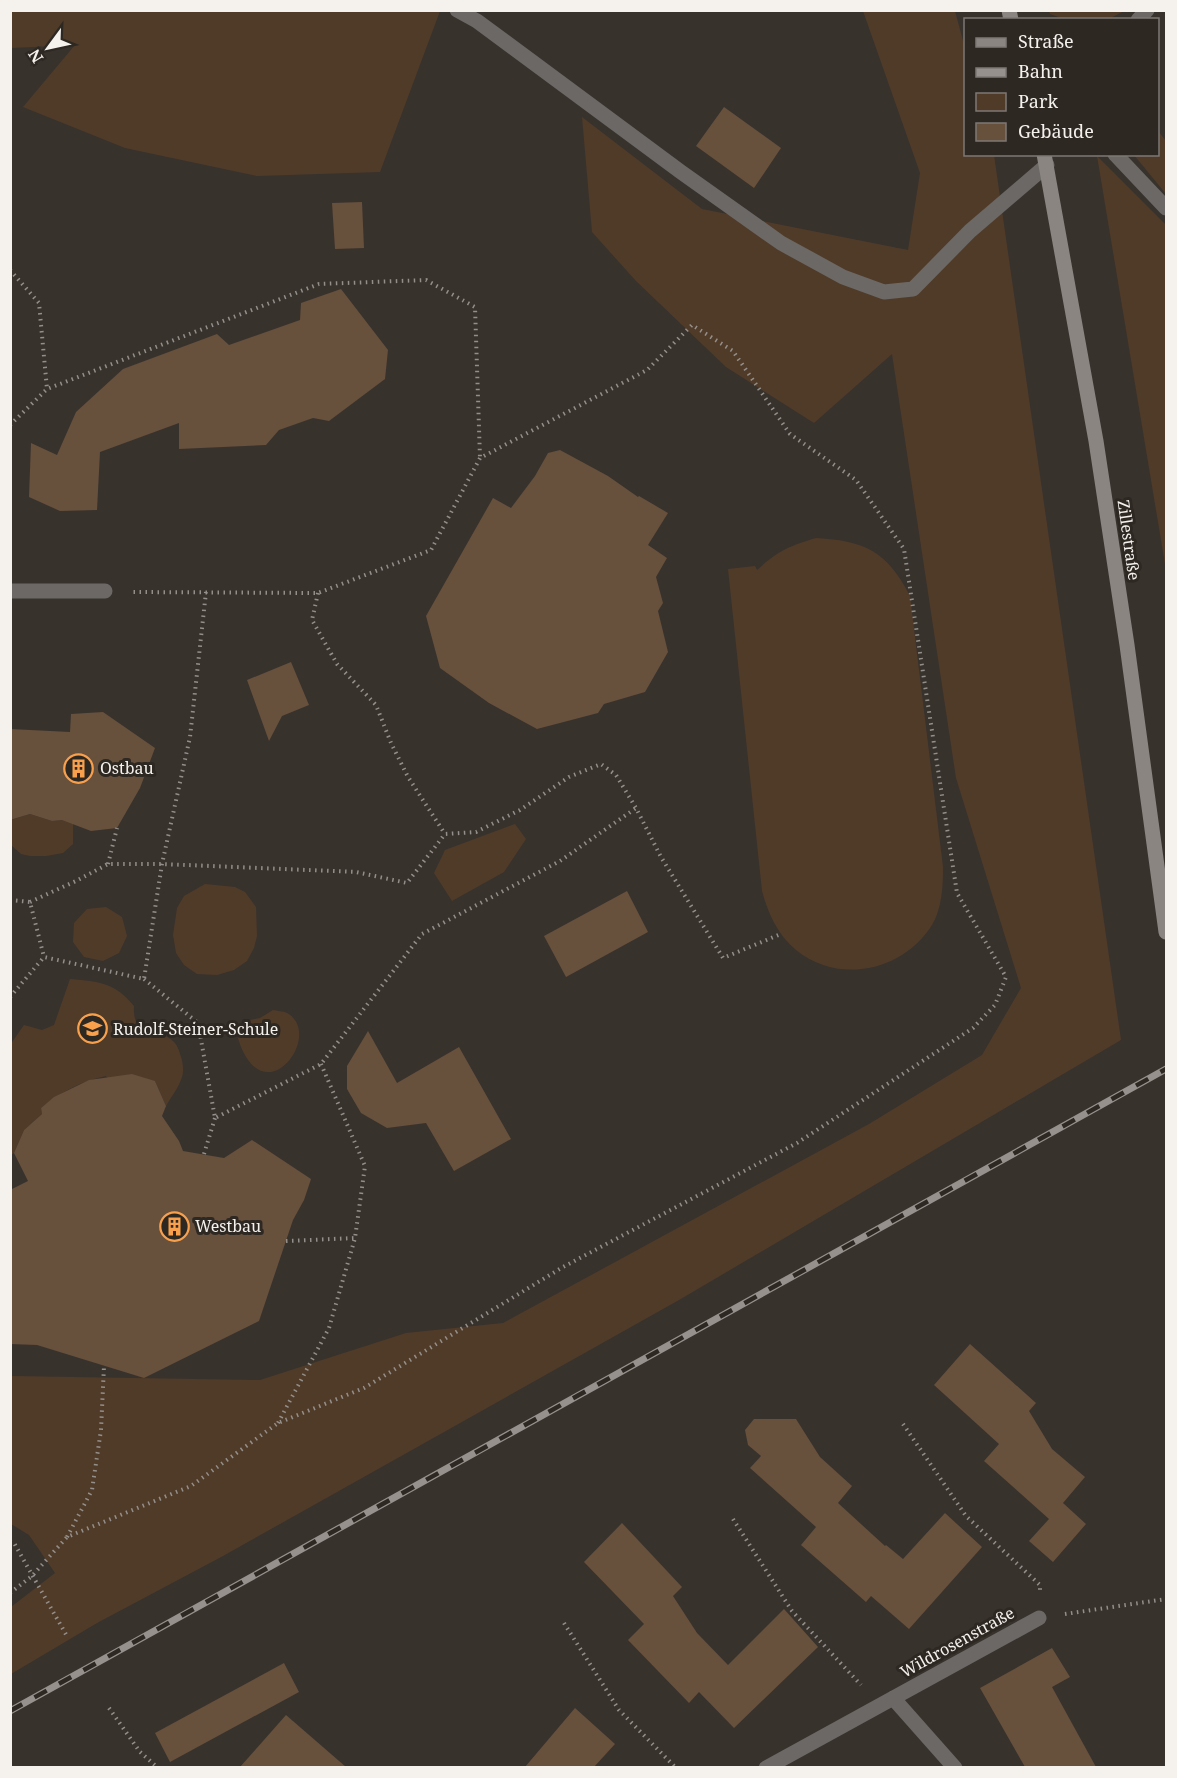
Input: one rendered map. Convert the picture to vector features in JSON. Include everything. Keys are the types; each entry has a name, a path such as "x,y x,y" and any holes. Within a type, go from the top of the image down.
{"main road":[{"name":"Zillestraße","path":"1046,160 1098,452 1167,932"}],"street":[{"path":"457,10 477,21 781,243 843,277 884,292 913,289 970,231 1046,160"},
{"path":"1117,156 1167,208"},
{"path":"10,591 105,591"},
{"name":"Wildrosenstraße","path":"766,1767 1039,1618"},
{"name":"Wildrosenstraße","path":"887,1701 955,1767"}],"path":[{"path":"10,270 39,303 47,389"},
{"path":"10,425 47,389 320,284 426,280 475,308 480,458 431,550 318,593 105,591"},
{"path":"67,1537 191,1486 278,1424 364,1388 563,1267 797,1143 973,1028 995,1005 1006,977 957,893 904,549 856,480 790,434 733,351 692,326 647,370 480,458"},
{"path":"144,979 162,864 190,737 206,592"},
{"path":"318,593 312,620 337,664 376,705 408,777 445,834"},
{"path":"10,900 30,902 108,864 356,872 407,883 445,834 476,832 520,810 569,777 601,764 616,775 723,958 781,934"},
{"path":"215,1118 321,1064 422,934 560,861 636,808"},
{"path":"108,864 117,828"},
{"path":"30,902 44,957"},
{"path":"44,957 144,979 198,1023 215,1118 204,1155"},
{"path":"10,997 44,957"},
{"path":"278,1424 329,1328 356,1238 364,1166 321,1064"},
{"path":"286,1241 356,1238"},
{"path":"10,1593 32,1576 67,1537 92,1490 101,1430 104,1366"},
{"path":"903,1424 966,1516 1040,1584 1039,1618 1167,1599"},
{"path":"733,1519 792,1611 887,1701"},
{"path":"10,1541 14,1543 68,1638"},
{"path":"564,1623 619,1710 675,1767"},
{"path":"109,1708 140,1752 158,1767"}],"green space":[{"path":"1049,10 1124,11 1111,18 1061,18 1050,14"},
{"path":"10,11 440,11 380,172 257,176 125,148 23,107 75,45 11,48"},
{"path":"863,11 955,11 964,44 964,156 994,156 1121,1040 679,1300 223,1556 97,1623 11,1674 11,1607 55,1573 29,1535 11,1524 10,1375 260,1380 406,1333 503,1323 869,1124 982,1055 1021,988 956,778 892,354 814,423 726,367 636,281 592,232 582,117 702,209 908,250 920,173"},
{"path":"1159,132 1166,141 1166,194 1135,156 1159,156"},
{"path":"1097,156 1166,225 1166,570"},
{"path":"816,538 848,542 873,551 892,568 910,596 943,867 940,904 932,925 920,941 905,953 888,962 869,968 850,970 813,961 789,944 774,923 762,891 728,569 755,566 757,570 784,550"},
{"path":"30,814 52,821 73,819 73,844 63,853 46,856 21,854 11,845 11,820"},
{"path":"515,824 526,839 504,872 452,901 434,873 445,850"},
{"path":"205,884 235,887 245,892 256,907 257,936 247,961 234,970 217,975 197,974 184,965 176,953 173,935 177,908 184,896"},
{"path":"106,907 122,917 127,936 119,953 103,961 84,957 73,942 74,923 87,909"},
{"path":"70,979 106,985 127,998 134,1006 134,1017 137,1024 168,1037 174,1042 182,1063 182,1077 166,1106 155,1081 107,1078 106,1076 72,1088 41,1108 42,1114 24,1130 11,1155 10,1045 24,1025 42,1030 54,1025"},
{"path":"273,1010 287,1013 297,1024 299,1038 295,1052 286,1064 274,1071 260,1071 248,1059 237,1035 246,1021 260,1018"}],"building":[{"path":"724,107 781,148 754,188 696,146"},
{"path":"362,202 364,248 335,249 332,203"},
{"path":"341,289 388,350 385,379 329,421 313,418 279,430 266,445 179,449 179,423 100,452 97,510 60,511 29,497 31,443 57,455 76,412 123,369 217,334 229,345 300,320 301,303"},
{"path":"560,450 668,513 648,545 667,558 656,577 663,603 658,611 668,652 645,692 604,704 598,713 537,729 489,703 440,668 426,616 493,498 511,508 535,476 548,453"},
{"path":"291,662 309,705 282,716 269,741 247,680"},
{"name":"Ostbau","path":"103,712 155,748 140,788 117,828 91,831 62,820 52,821 30,814 10,820 10,729 70,732 71,714"},
{"path":"627,891 648,932 566,977 544,936"},
{"path":"368,1031 397,1083 459,1047 511,1139 454,1171 426,1123 387,1128 361,1113 347,1089 347,1066"},
{"name":"Westbau","path":"132,1074 155,1081 166,1106 162,1116 183,1151 224,1158 252,1140 311,1179 304,1200 293,1220 259,1321 144,1378 37,1345 10,1344 10,1190 28,1181 14,1153 24,1130 42,1114 41,1108 54,1097 89,1080"},
{"path":"970,1344 1036,1403 1029,1411 1052,1449 1085,1477 1063,1503 1086,1524 1053,1562 1029,1541 1049,1519 984,1461 999,1444 934,1385"},
{"path":"754,1419 796,1419 820,1457 852,1486 838,1503 885,1546 903,1559 945,1513 982,1547 909,1629 871,1596 866,1602 801,1545 816,1527 750,1468 761,1456 748,1445 745,1430"},
{"path":"622,1523 682,1587 673,1596 697,1633 728,1665 784,1609 818,1647 734,1728 699,1692 689,1703 628,1640 644,1624 584,1562"},
{"path":"1052,1648 1070,1677 1052,1687 1096,1767 1025,1767 980,1688"},
{"path":"284,1663 299,1692 170,1762 155,1733"},
{"path":"575,1708 615,1744 594,1767 525,1767"},
{"path":"286,1715 346,1767 240,1767"}],"railway":[{"path":"10,1711 1166,1069"}],"place":[{"name":"Ostbau","path":"79,768"},
{"name":"Rudolf-Steiner-Schule","path":"92,1029"},
{"name":"Westbau","path":"174,1226"}]}
